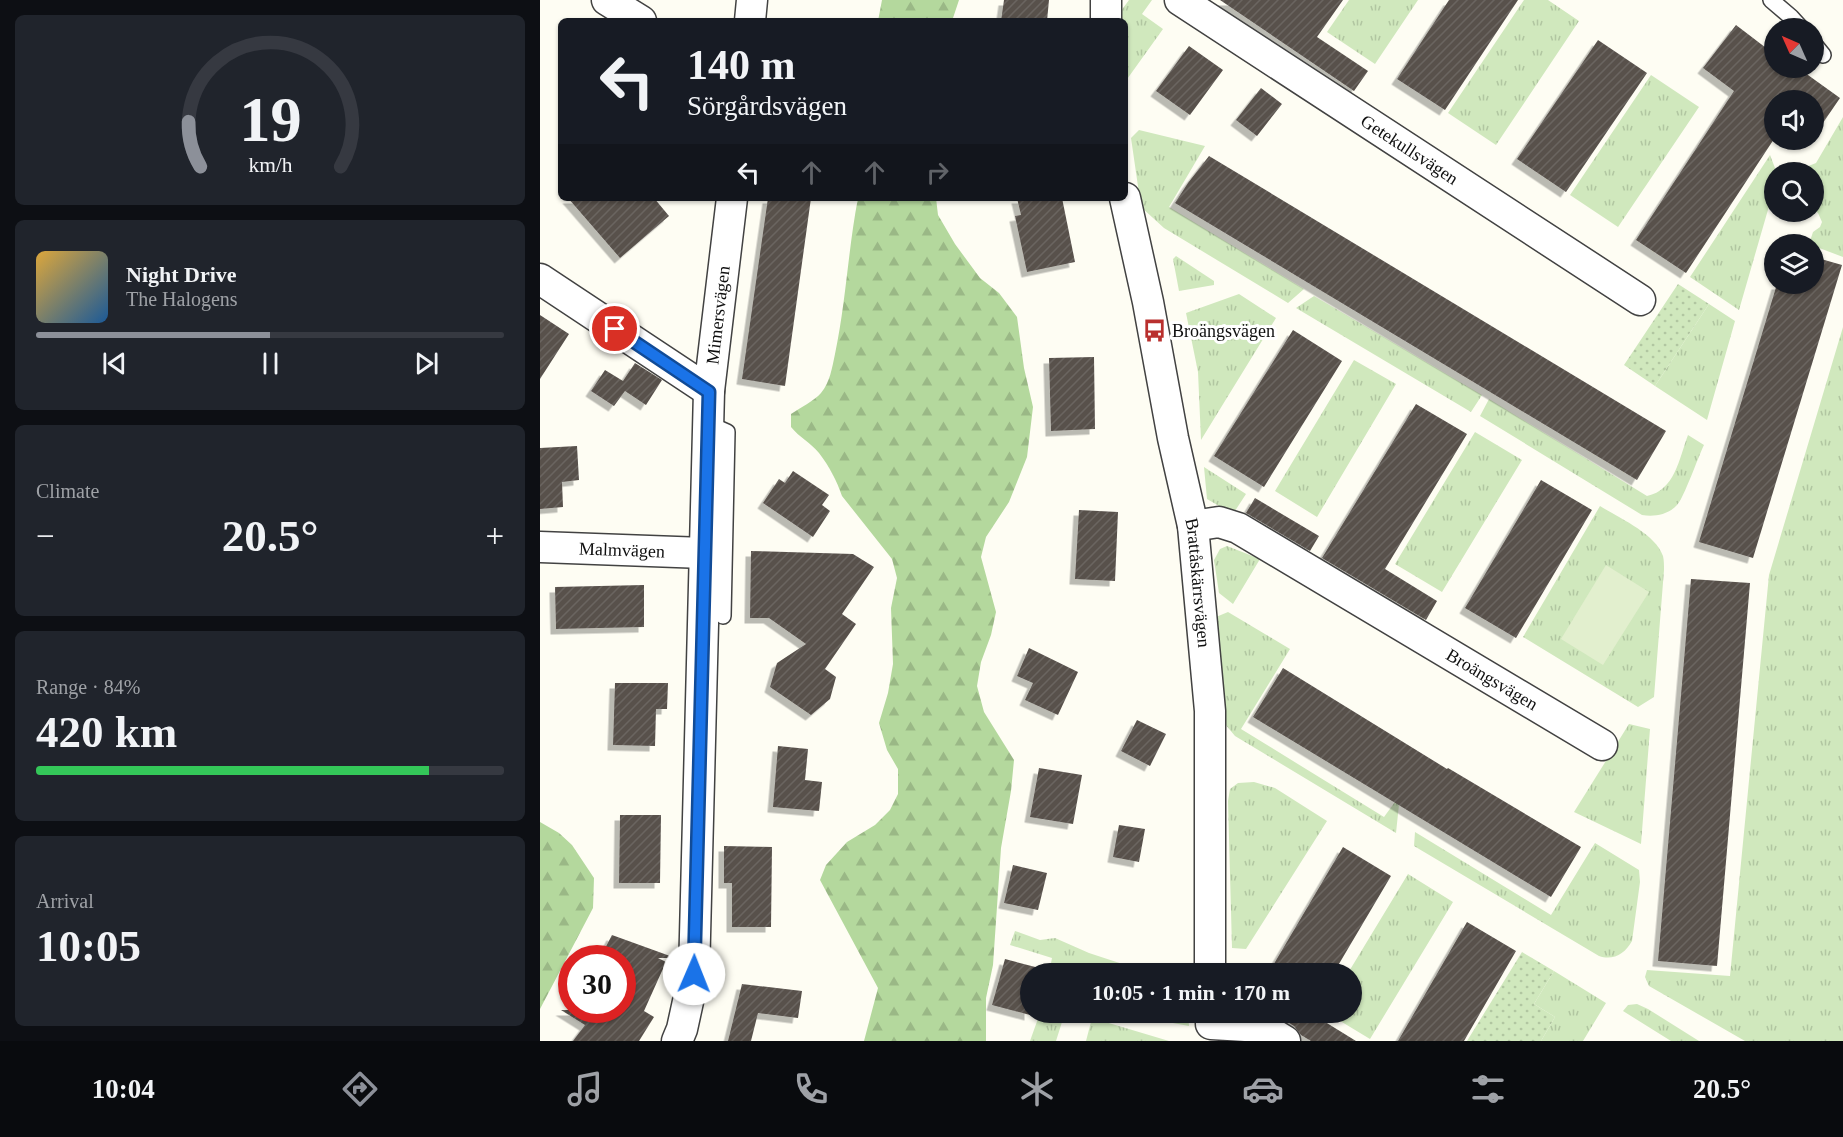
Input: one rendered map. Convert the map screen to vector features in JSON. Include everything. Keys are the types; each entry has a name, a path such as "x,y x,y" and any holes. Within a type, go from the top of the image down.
{"street":[{"path":"607,0 636,18"},
{"path":"750,18 752,0"},
{"path":"1106,0 1106,18"},
{"name":"Getekullsvägen","path":"1180,0 1640,300"},
{"name":"Mimersvägen","path":"677,1041 690,1000 694,974 709,392 732,201"},
{"name":"Brattåskärrsvägen","path":"1126,201 1149,302 1173,438 1193,526 1210,711 1210,963"},
{"path":"540,279 709,392"},
{"name":"Broängsvägen","path":"1193,526 1219,522 1238,528 1602,745"},
{"name":"Malmvägen","path":"540,547 704,554"},
{"path":"1212,1026 1262,1027 1285,1041"}],"lane":[{"path":"1771,0 1792,18"},
{"path":"709,424 727,432 723,616"}],"green space":[{"path":"882,0 959,0 953,18 879,18"},
{"path":"1129,0 1152,0 1142,14 1163,29 1128,78 1128,18 1118,18 1118,15"},
{"path":"1349,0 1418,0 1375,64 1327,32"},
{"path":"1524,0 1548,0 1579,21 1496,145 1448,113"},
{"path":"1651,75 1699,107 1618,227 1570,195"},
{"path":"1843,117 1843,257 1824,250 1824,234 1812,234 1824,222 1824,162 1817,162"},
{"path":"1139,130 1205,146 1169,207 1304,289 1288,303 1164,228 1141,207 1131,138"},
{"path":"1770,155 1773,162 1765,162"},
{"path":"1764,164 1764,222 1739,310 1690,277"},
{"path":"858,201 936,201 938,215 955,244 980,278 999,293 1017,317 1024,368 1033,407 1027,457 1009,502 986,537 981,557 996,612 991,635 981,662 977,686 984,712 1014,760 1001,848 993,965 986,998 986,1041 864,1041 878,988 820,880 826,865 847,842 875,825 890,810 898,794 898,769 887,750 879,723 888,693 893,664 891,608 897,578 892,559 842,496 819,453 791,427 791,414 818,396 827,384 830,375 842,315"},
{"path":"1176,256 1214,281 1214,285 1179,291 1173,259"},
{"path":"1678,284 1709,304 1655,386 1624,365"},
{"path":"1239,294 1276,318 1201,440 1198,372 1186,313"},
{"path":"1314,296 1482,395 1471,412 1296,308"},
{"path":"1709,304 1735,321 1707,420 1655,386"},
{"path":"1843,327 1843,1041 1745,1041 1649,986 1645,977 1647,970 1730,976 1769,575"},
{"path":"1354,360 1396,384 1317,517 1275,491"},
{"path":"1489,399 1647,496 1656,493 1670,480 1688,435 1704,445 1677,505 1661,515 1642,515 1480,416"},
{"path":"1475,432 1522,460 1442,592 1395,564"},
{"path":"1204,467 1246,494 1233,514 1207,499"},
{"path":"1600,506 1645,534 1659,548 1663,558 1654,697 1638,707 1523,637"},
{"path":"1227,546 1260,559 1233,604 1219,593 1214,560 1220,549"},
{"path":"1606,565 1649,592 1603,665 1561,639"},
{"path":"1228,612 1290,649 1241,729 1384,817 1400,795 1396,833 1235,736 1225,724 1220,704 1216,617"},
{"path":"1629,724 1650,729 1641,844 1574,812"},
{"path":"1254,782 1275,788 1327,821 1246,949 1232,948 1228,801 1230,789 1238,783"},
{"path":"540,822 559,833 572,845 594,878 593,908 574,945 558,945 558,975 540,1009"},
{"path":"1415,832 1551,915 1595,843 1639,870 1640,882 1632,941 1626,950 1614,957 1599,956 1414,846"},
{"path":"1408,874 1453,902 1370,1039 1344,1023 1362,1023 1362,963 1354,963"},
{"path":"1015,931 1040,940 1055,938 1120,963 1051,963 1052,958 1010,945"},
{"path":"1522,952 1554,971 1534,1004 1555,1017 1541,1041 1467,1041"},
{"path":"1554,971 1606,1003 1583,1041 1541,1041 1555,1017 1534,1004"},
{"path":"1637,1004 1699,1041 1671,1041 1623,1011 1628,1005"},
{"path":"1036,1023 1062,1023 1056,1041 1030,1041"},
{"path":"1091,1023 1109,1023 1169,1041 1086,1041"},
{"path":"1173,1023 1189,1023 1189,1026"}],"building":[{"path":"1004,0 1049,0 1047,18 1001,18"},
{"path":"1220,0 1343,0 1317,37 1368,71 1354,91"},
{"path":"1449,0 1518,0 1445,110 1397,79"},
{"path":"1736,25 1764,46 1764,78 1812,78 1840,98 1824,121 1824,90 1764,90 1764,150 1767,150 1686,273 1636,240 1734,91 1703,68"},
{"path":"1598,40 1647,73 1566,192 1517,159"},
{"path":"1189,46 1223,70 1190,115 1156,91"},
{"path":"1261,88 1282,104 1257,136 1236,120"},
{"path":"1209,156 1666,431 1637,480 1175,203"},
{"path":"571,201 656,201 669,216 620,258"},
{"path":"768,201 811,201 785,386 742,379"},
{"path":"1018,201 1063,201 1075,262 1027,272 1015,216 1021,215"},
{"path":"1824,260 1842,265 1753,558 1699,542 1774,294 1824,294"},
{"path":"540,315 569,334 540,379"},
{"path":"1293,330 1342,361 1264,487 1214,456"},
{"path":"1094,357 1095,429 1051,431 1049,358"},
{"path":"635,363 662,380 646,405 625,391 614,406 591,391 605,370 623,381"},
{"path":"1416,404 1467,434 1385,569 1437,601 1426,620 1322,558"},
{"path":"577,446 579,480 562,482 563,507 540,509 540,448"},
{"path":"793,471 829,495 822,505 830,511 813,537 763,503 779,479 785,483"},
{"path":"1541,480 1592,510 1516,638 1465,608"},
{"path":"1255,498 1319,536 1310,551 1246,513"},
{"path":"1079,510 1118,512 1115,581 1075,579"},
{"path":"751,551 853,554 874,567 842,614 856,624 825,669 836,677 830,699 811,715 770,687 777,663 806,644 769,618 750,618"},
{"path":"1691,579 1750,583 1717,966 1658,961"},
{"path":"644,585 644,627 556,629 555,587"},
{"path":"1029,648 1078,672 1058,715 1025,700 1033,683 1017,676"},
{"path":"1283,668 1447,769 1581,847 1551,897 1253,717"},
{"path":"615,683 668,683 667,709 656,709 655,746 613,745"},
{"path":"1137,720 1166,734 1150,766 1121,751"},
{"path":"778,746 808,749 805,780 822,782 819,811 773,807"},
{"path":"1039,768 1082,775 1073,824 1030,817"},
{"path":"620,815 661,815 660,883 619,883"},
{"path":"1119,825 1145,829 1139,862 1113,857"},
{"path":"724,846 772,847 771,927 732,927 732,883 724,883"},
{"path":"1343,847 1391,876 1340,963 1274,963"},
{"path":"1013,865 1047,873 1038,910 1004,903"},
{"path":"1467,922 1516,951 1464,1041 1398,1041"},
{"path":"612,935 670,956 670,958 658,958 666,962 644,1011 654,1017 639,1041 573,1041 585,1025 582,1023 636,1023 636,945 607,945"},
{"path":"1005,959 1020,963 1020,1012 992,1005"},
{"path":"742,984 802,991 798,1018 758,1013 751,1041 728,1041"},
{"path":"1289,1023 1327,1023 1356,1041 1311,1041 1301,1035"}],"place":[{"name":"Broängsvägen","path":"1154,331"}],"route":[{"path":"615,329 709,392 694,974"}]}
